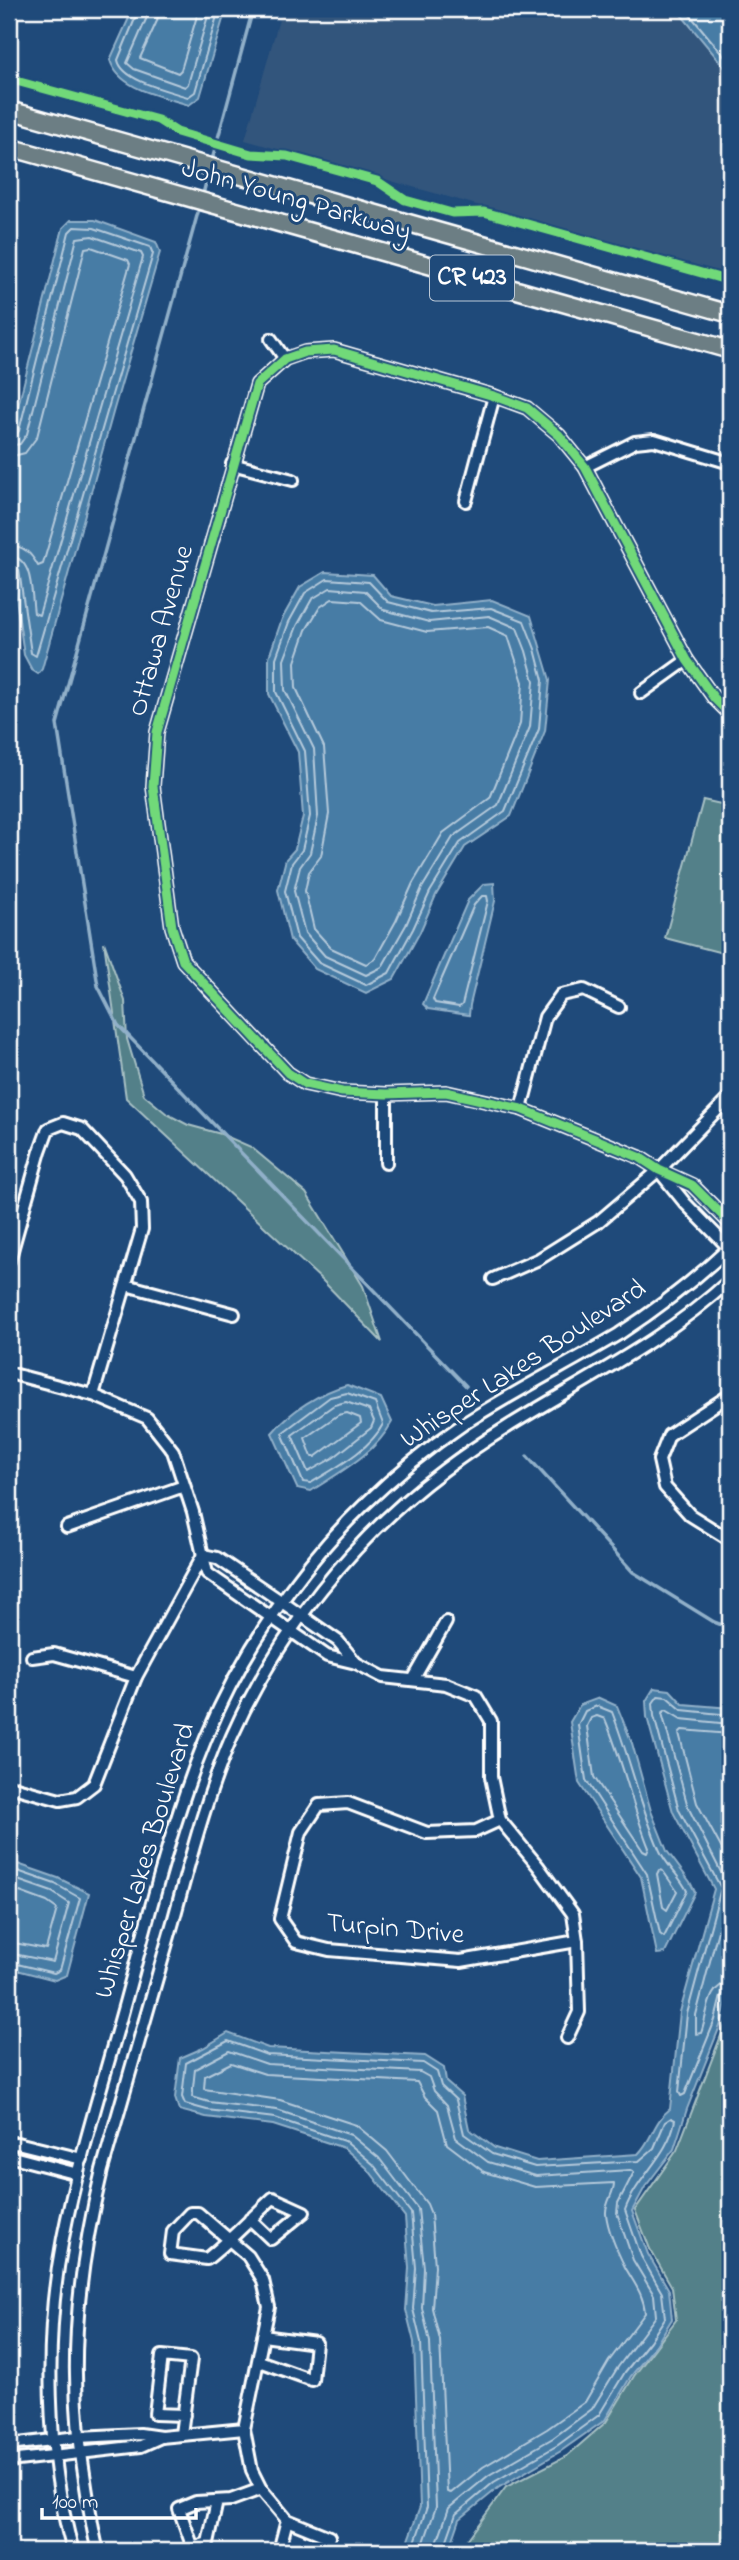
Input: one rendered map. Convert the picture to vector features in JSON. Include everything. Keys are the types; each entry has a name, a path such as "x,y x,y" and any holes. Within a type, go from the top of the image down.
{"highway":[{"name":"John Young Parkway","path":"9,110 730,314"},
{"name":"John Young Parkway","path":"9,147 730,350"}],"street":[{"path":"271,340 285,359"},
{"name":"Ottawa Avenue","path":"730,714 713,698 687,660 585,467 559,435 527,408 494,396 334,350 305,352 285,359 257,384 157,732 152,786 173,927 183,961 288,1073 305,1084 342,1092 446,1092 521,1109 639,1157 659,1170 692,1185 730,1223"},
{"path":"467,501 494,396"},
{"path":"585,467 635,442 654,440 730,463"},
{"path":"232,464 293,480"},
{"path":"641,693 687,660"},
{"path":"521,1109 545,1017 561,995 584,990 619,1007"},
{"path":"386,1094 386,1163"},
{"path":"493,1279 539,1259 598,1222 659,1170 730,1097"},
{"path":"9,1261 14,1221 48,1129 63,1123 82,1129 125,1175 141,1202 142,1229 93,1395"},
{"name":"Ottawa Avenue","path":"659,1170 685,1203 730,1248"},
{"name":"Whisper Lakes Boulevard","path":"74,2551 56,2458 51,2371 55,2296 62,2241 162,1869 206,1736 233,1681 282,1602 321,1552 363,1506 406,1468 459,1427 618,1334 660,1306 730,1248"},
{"name":"Whisper Lakes Boulevard","path":"98,2551 80,2454 74,2364 79,2288 89,2225 212,1787 250,1699 303,1616 345,1562 390,1514 443,1470 497,1432 672,1328 730,1280"},
{"path":"126,1285 234,1314"},
{"path":"9,1373 93,1395 147,1418 173,1451 207,1573 291,1632 327,1656 356,1663 383,1676 446,1684 476,1696 491,1721 491,1777 500,1820 573,1914 577,1941 579,2012 567,2038"},
{"path":"730,1395 670,1435 659,1460 665,1487 690,1514 730,1540"},
{"path":"67,1527 184,1486"},
{"path":"203,1555 217,1558 303,1616 338,1641 356,1663"},
{"path":"9,1786 60,1800 77,1797 94,1784 136,1677 203,1555"},
{"path":"413,1680 446,1622"},
{"path":"32,1657 54,1654 136,1677"},
{"name":"Turpin Drive","path":"500,1820 476,1831 427,1833 348,1803 319,1805 301,1832 280,1919 296,1942 330,1950 461,1961 577,1941"},
{"path":"162,1869 186,1876"},
{"path":"9,2144 17,2143 82,2159"},
{"path":"9,2156 78,2174"},
{"path":"250,2219 271,2239 304,2212 273,2198 250,2219 230,2240 207,2259 170,2254 173,2231 190,2213 198,2213 230,2240 248,2256 263,2280 269,2307 244,2429 253,2471 261,2489 286,2520 329,2537 323,2551"},
{"path":"260,2361 312,2380 316,2343 263,2336"},
{"path":"181,2434 184,2415 191,2359 162,2356 155,2414 184,2415"},
{"path":"9,2462 141,2446 161,2437 181,2434 244,2429"},
{"path":"9,2445 78,2437 140,2434 161,2437"},
{"path":"217,2501 208,2543 193,2548 179,2509 196,2502 231,2500 261,2489"},
{"path":"279,2551 286,2520"}],"shaded area":[{"path":"282,9 730,9 730,276 245,140"}],"green space":[{"path":"703,800 730,806 730,955 665,938"},
{"path":"104,942 125,1001 127,1039 144,1095 167,1114 188,1125 221,1134 251,1147 306,1193 363,1286 382,1342 323,1281 126,1098"},
{"path":"730,2002 730,2551 459,2551 506,2487 567,2456 606,2422 634,2376 676,2320 672,2287 650,2249 635,2210 677,2150 727,2020"}],"water":[{"path":"133,9 226,9 200,97 189,105 132,85 115,70 110,60"},
{"path":"672,9 730,9 730,74 679,12"},
{"path":"71,220 95,220 156,242 160,252 42,669 38,674 32,670 24,655 9,549 9,442 63,228"},
{"path":"325,572 373,575 391,596 433,606 492,600 531,616 550,680 545,731 511,816 465,847 436,895 420,932 394,979 366,993 315,969 290,940 278,890 286,859 295,849 303,816 298,752 269,694 269,657 282,619 300,587"},
{"path":"494,883 495,901 469,1015 428,1009 423,1004 468,900 484,884"},
{"path":"347,1385 381,1398 392,1422 367,1453 345,1469 311,1491 297,1488 272,1433 306,1403"},
{"path":"654,1688 670,1690 683,1704 730,1708 730,1983 722,2021 674,2149 645,2187 632,2211 648,2254 669,2290 672,2319 656,2345 631,2376 605,2420 561,2451 498,2488 460,2519 449,2551 404,2551 420,2507 414,2342 406,2310 409,2268 405,2217 367,2168 344,2148 273,2125 206,2117 179,2110 175,2098 180,2058 228,2033 268,2048 425,2056 444,2068 446,2082 462,2096 469,2129 495,2148 537,2161 638,2154 660,2119 670,2109 680,2012 714,1889 673,1812 647,1717 646,1701"},
{"path":"599,1698 617,1706 632,1743 651,1811 667,1851 695,1892 665,1953 657,1954 641,1877 579,1783 570,1722 580,1705"},
{"path":"9,1861 58,1878 89,1893 67,1975 55,1980 9,1968"}],"waterway":[{"path":"211,164 253,9"},
{"path":"202,198 209,171"},
{"path":"200,205 57,724 98,986 118,1025 466,1386"},
{"path":"527,1456 633,1572 714,1622 730,1628"}],"cycle path":[{"path":"9,79 158,120 177,132 251,154 287,156 377,181 405,200 452,213 484,212 730,281"},
{"path":"730,714 714,698 687,660 585,467 559,435 527,408 494,396 334,350 305,352 285,359 257,384 157,732 153,786 172,927 183,961 288,1073 305,1084 342,1092 446,1092 521,1109 639,1157 659,1170 692,1185 730,1223"}]}
